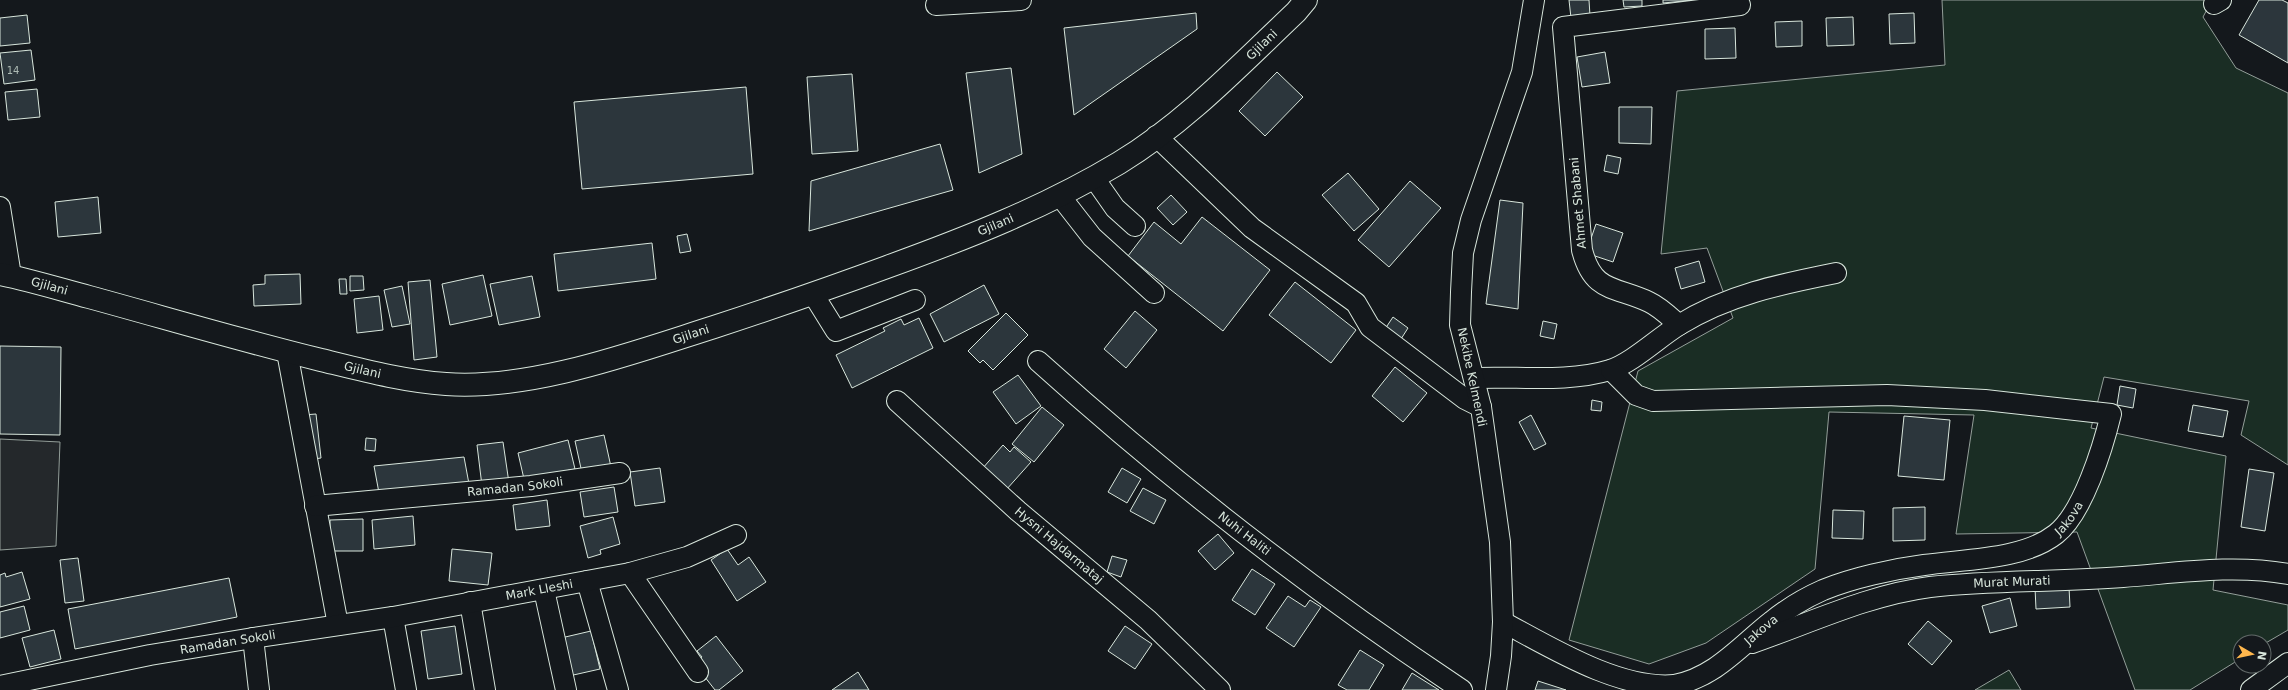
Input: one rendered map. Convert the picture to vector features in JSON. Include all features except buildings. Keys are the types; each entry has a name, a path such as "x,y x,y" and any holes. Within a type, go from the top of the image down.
{"main road":[{"name":"Gjilani","path":"6,275 287,352 414,380 446,384 513,382 546,376 624,355 813,294 988,229 1060,196 1094,178 1123,160 1215,89 1296,12 1306,0"}],"street":[{"path":"936,6 1021,0"},
{"name":"Nekibe Kelmendi","path":"1496,690 1501,656 1503,622 1500,542 1480,407 1460,325 1463,253 1480,194 1522,72 1534,0"},
{"name":"Ahmet Shabani","path":"1679,325 1650,302 1608,287 1594,278 1586,265 1582,250 1563,27 1740,5"},
{"path":"1156,136 1252,228 1356,303 1370,327 1464,398 1480,407"},
{"path":"1094,178 1115,208 1135,226"},
{"path":"1060,196 1092,237 1154,293"},
{"path":"0,207 6,275"},
{"path":"1474,378 1512,376 1560,378 1611,370 1679,325 1719,304 1769,287 1836,273"},
{"path":"813,294 836,331 915,300"},
{"path":"287,352 338,625"},
{"name":"Nuhi Haliti","path":"1038,361 1093,411 1244,535 1377,632 1462,690"},
{"name":"Jakova","path":"1503,622 1586,667 1611,677 1644,687 1674,685 1697,678 1717,668 1772,621 1799,602 1824,590 1853,581 1921,566 2015,553 2038,546 2057,533 2072,515 2103,449 2111,414 1985,400 1887,395 1653,401 1636,395 1611,370"},
{"name":"Hysni Hajdarmataj","path":"897,401 1018,511 1148,620 1220,690"},
{"name":"Ramadan Sokoli","path":"315,506 531,486 620,473"},
{"name":"Mark Lleshi","path":"338,625 393,618 470,602 544,590 630,573 687,556 736,535"},
{"name":"Murat Murati","path":"1744,645 1811,622 1838,610 1929,588 2213,570 2265,570 2288,574"},
{"path":"630,573 698,672"},
{"path":"587,581 618,690"},
{"path":"544,590 566,690"},
{"path":"470,602 485,690"},
{"path":"393,618 406,690"},
{"name":"Ramadan Sokoli","path":"0,686 150,655 338,625"},
{"path":"253,638 260,690"},
{"path":"2251,690 2288,664"}],"green space":[{"path":"1942,0 2212,0 2203,17 2236,68 2288,93 2288,465 2241,435 2249,401 2104,377 2091,428 2226,456 2213,590 2288,605 2288,630 2272,639 2272,634 2232,634 2232,664 2190,690 2135,690 2077,532 1956,534 1974,415 1829,412 1815,569 1706,643 1649,664 1569,640 1638,371 1733,318 1707,248 1661,254 1677,91 1945,65"},
{"path":"2009,670 2021,690 1975,690"}],"shaded area":[{"path":"0,439 60,442 56,546 0,550"}]}
